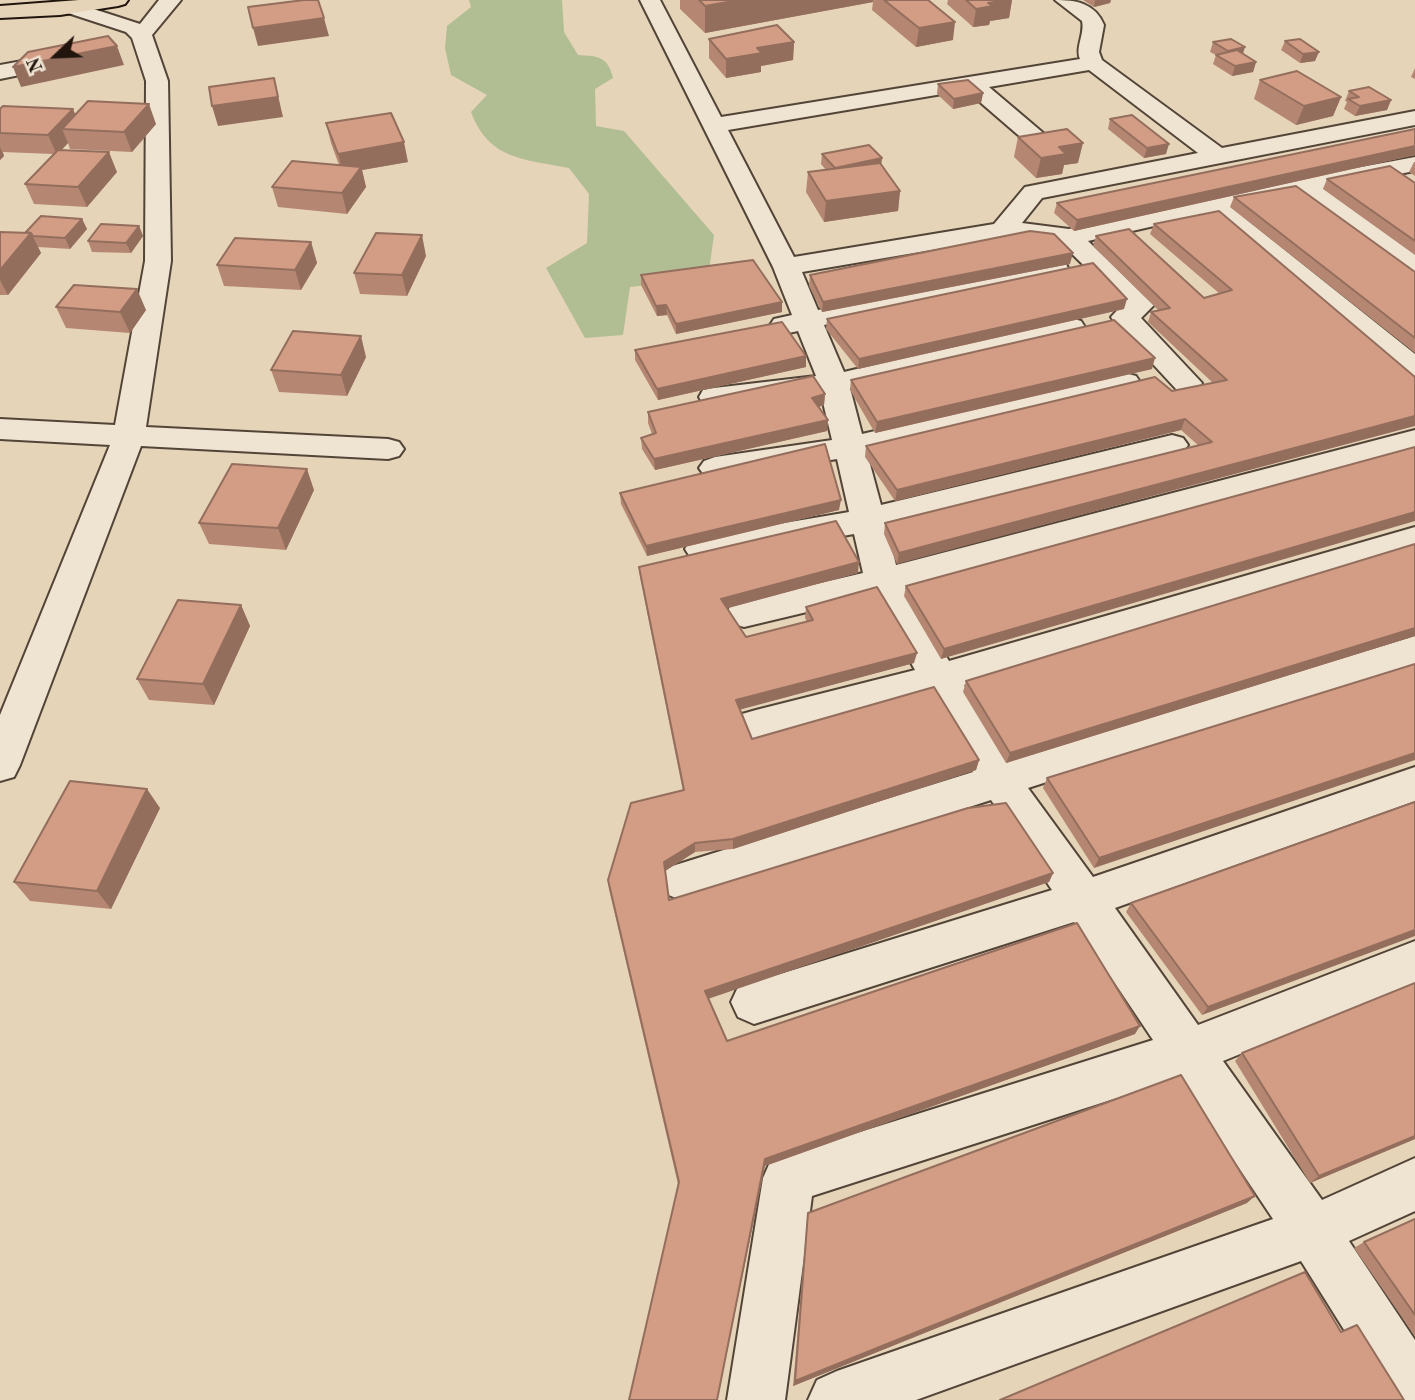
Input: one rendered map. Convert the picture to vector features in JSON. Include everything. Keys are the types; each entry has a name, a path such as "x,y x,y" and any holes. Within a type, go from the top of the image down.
{"highway":[{"path":"0,27 66,9 118,0"},
{"path":"0,12 66,9"}],"street":[{"path":"134,42 159,11 172,0"},
{"path":"650,0 786,267 834,383 883,581 999,780 1312,1231 1415,1391"},
{"path":"1065,0 1093,20 1096,28 1088,52 1093,63 1216,155"},
{"path":"0,765 129,436 158,261 157,81 121,22 66,9"},
{"path":"0,72 91,54"},
{"path":"714,125 1093,63"},
{"path":"971,83 1047,148"},
{"path":"1002,230 1034,192 1415,118"},
{"path":"786,267 1002,230 1034,231 1069,237 1302,185 1403,166 1415,184"},
{"path":"1302,185 1415,267"},
{"path":"1212,205 1415,369"},
{"path":"1069,237 1140,305 1125,317 1187,383"},
{"path":"756,330 807,322 1056,270"},
{"path":"714,397 834,383 1071,327"},
{"path":"715,468 850,447 1125,382"},
{"path":"0,429 388,449"},
{"path":"744,614 883,581 1415,440"},
{"path":"702,549 868,520 1172,445"},
{"path":"756,725 940,678 1415,539"},
{"path":"681,881 1415,650"},
{"path":"754,1002 1084,900 1415,784"},
{"path":"756,1400 789,1178 1188,1052 1415,962"},
{"path":"837,1400 1312,1231 1415,1184"}],"green space":[{"path":"469,0 562,0 564,32 578,55 602,59 613,78 595,89 596,126 624,131 714,235 708,278 630,287 623,335 585,338 546,268 587,243 589,194 569,168 510,155 488,140 471,112 487,95 451,75 445,48 447,26 471,7"}],"building":[{"path":"318,0 324,18 253,28 248,7"},
{"path":"699,0 739,0 705,6"},
{"path":"884,0 928,0 955,22 919,28"},
{"path":"966,0 1009,0 988,3 993,6 976,9"},
{"path":"777,25 794,42 757,48 762,53 726,59 709,39"},
{"path":"108,36 117,46 13,67 28,52"},
{"path":"1231,39 1245,47 1228,51 1213,42"},
{"path":"1300,39 1319,52 1303,54 1285,41"},
{"path":"1237,50 1256,62 1235,66 1216,55"},
{"path":"1297,71 1341,97 1304,106 1260,80"},
{"path":"274,78 278,97 212,106 209,87"},
{"path":"968,80 983,93 954,99 938,84"},
{"path":"1369,87 1391,100 1360,106 1348,99 1359,97 1349,91"},
{"path":"88,101 149,104 124,132 62,129"},
{"path":"3,106 73,109 48,135 0,133 0,109"},
{"path":"391,113 404,142 338,154 326,123"},
{"path":"1132,115 1169,144 1147,148 1110,119"},
{"path":"1067,129 1083,143 1059,147 1066,154 1041,158 1018,137"},
{"path":"1415,129 1415,146 1077,220 1057,203"},
{"path":"869,145 882,158 835,168 822,154"},
{"path":"58,150 109,152 78,187 25,184"},
{"path":"292,161 361,167 342,193 272,187"},
{"path":"880,163 900,191 826,201 808,172"},
{"path":"1390,166 1415,183 1415,241 1327,179"},
{"path":"1296,186 1415,272 1415,338 1234,197"},
{"path":"1219,211 1415,377 1415,416 899,553 885,523 1212,442 1185,419 897,490 866,446 1155,377 1172,391 1227,380 1151,312 1170,308 1096,236 1129,229 1204,298 1232,290 1154,224"},
{"path":"41,216 82,219 65,238 33,236 26,232"},
{"path":"101,224 139,226 126,243 88,241"},
{"path":"1030,231 1054,234 1073,253 823,302 810,275"},
{"path":"0,232 31,233 0,270"},
{"path":"376,233 422,235 402,275 354,273"},
{"path":"235,238 311,242 295,270 217,265"},
{"path":"753,260 782,302 676,324 666,305 656,306 641,275"},
{"path":"1093,263 1127,299 859,359 827,319"},
{"path":"74,285 137,289 120,312 56,307"},
{"path":"1114,320 1155,358 877,422 851,380"},
{"path":"782,322 806,356 657,389 635,350"},
{"path":"293,331 361,336 341,375 271,370"},
{"path":"813,376 825,394 812,398 828,420 654,459 641,438 656,433 648,412"},
{"path":"825,444 841,500 646,546 620,493"},
{"path":"1415,447 1415,512 944,649 906,586"},
{"path":"232,464 307,469 278,528 199,523"},
{"path":"836,521 859,562 721,599 746,637 813,620 806,607 877,587 917,653 736,700 752,739 934,687 979,760 733,839 695,843 664,862 669,900 968,808 1006,803 1053,873 705,991 727,1041 1077,923 1140,1026 765,1159 717,1400 629,1400 679,1182 608,880 631,803 684,790 639,567"},
{"path":"1415,544 1415,628 1010,753 966,681"},
{"path":"178,600 241,605 203,684 137,679"},
{"path":"1415,664 1415,753 1099,858 1047,778"},
{"path":"70,781 147,789 97,891 14,882"},
{"path":"1415,802 1415,930 1208,1007 1131,903"},
{"path":"1415,983 1415,1136 1319,1176 1242,1053"},
{"path":"1181,1075 1255,1196 795,1381 808,1213"},
{"path":"1415,1219 1415,1315 1364,1242"},
{"path":"1305,1272 1341,1332 1357,1325 1404,1400 1000,1400"}]}
